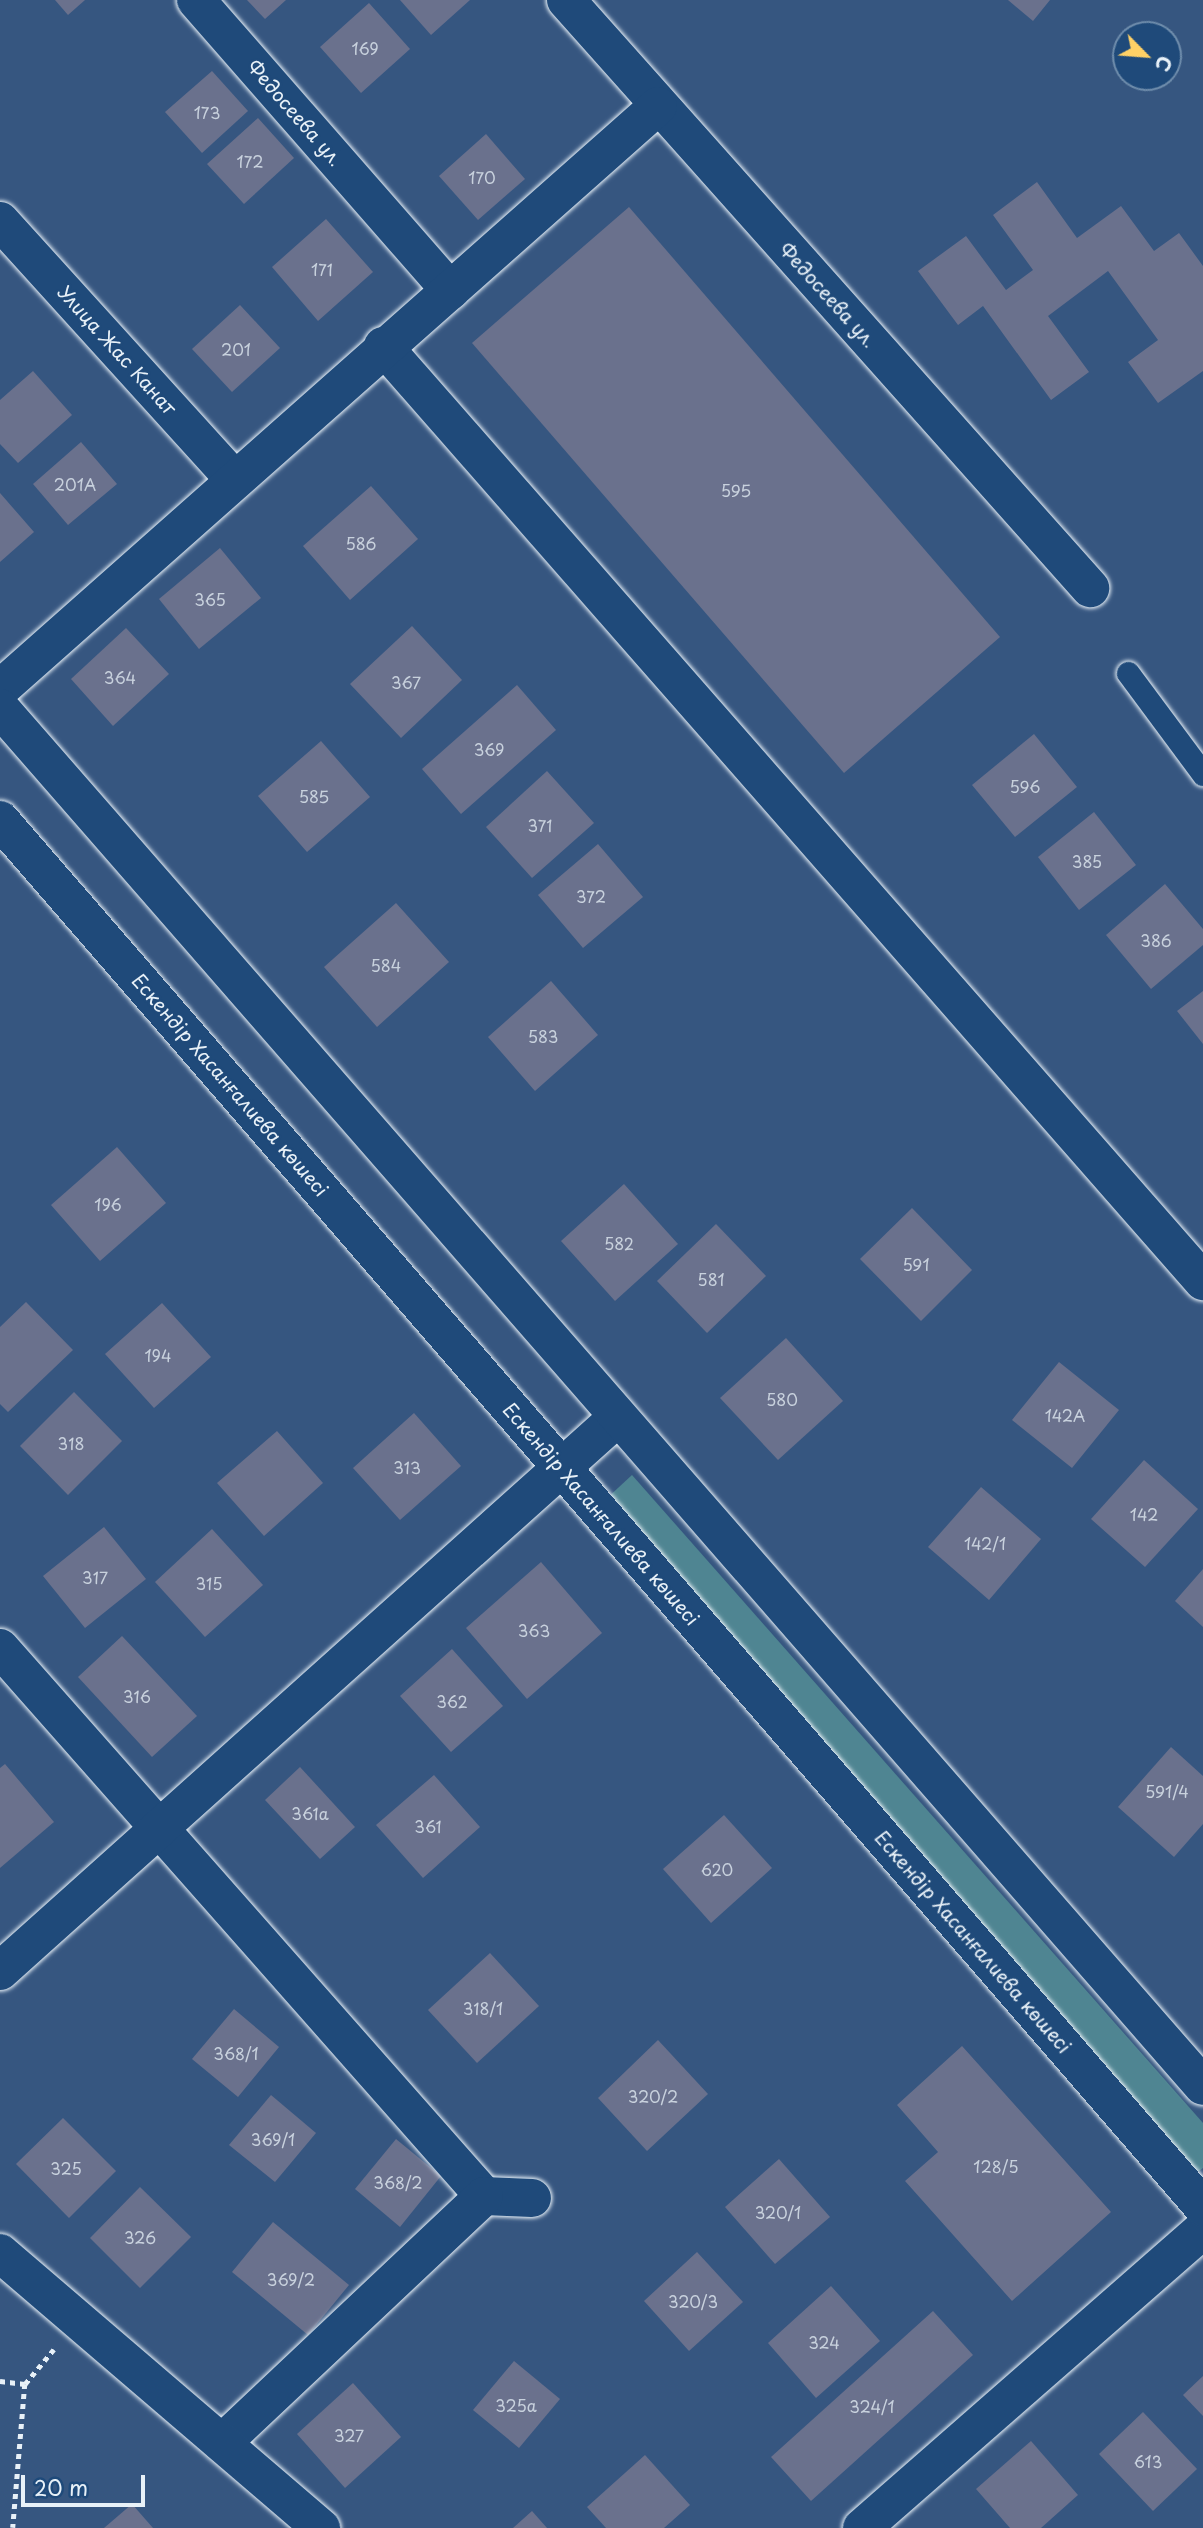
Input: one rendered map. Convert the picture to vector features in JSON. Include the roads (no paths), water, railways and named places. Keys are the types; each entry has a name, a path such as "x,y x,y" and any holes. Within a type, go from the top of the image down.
{"street":[{"name":"Федосеева ул.","path":"196,0 450,290"},
{"name":"Федосеева ул.","path":"566,0 1090,588"},
{"path":"0,689 233,478 658,106"},
{"name":"Улица Жас Канат","path":"0,221 233,478"},
{"path":"383,346 1203,1281"},
{"path":"0,708 1203,2086"},
{"name":"Ескендір Хасанғалиева көшесі","path":"0,820 1203,2207"},
{"path":"0,1971 161,1830 618,1417"},
{"path":"0,1648 484,2196"},
{"path":"222,2443 484,2196 533,2198"},
{"path":"862,2528 1203,2230"},
{"path":"0,2253 321,2528"}],"lane":[{"path":"1128,673 1203,775"}]}
